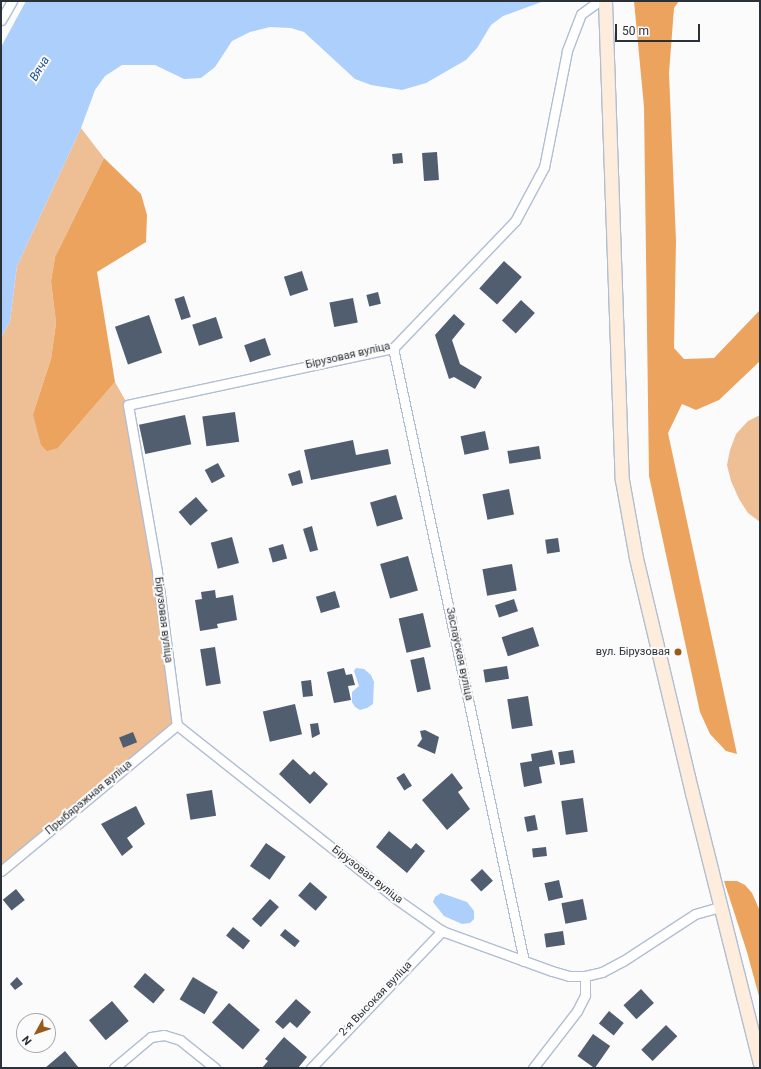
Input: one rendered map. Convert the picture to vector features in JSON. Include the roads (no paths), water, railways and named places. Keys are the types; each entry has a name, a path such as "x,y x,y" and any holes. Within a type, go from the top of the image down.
{"main road":[{"path":"605,1 622,480 636,558 720,907 760,1064"}],"street":[{"path":"1,20 12,1"},
{"name":"Бірузовая вуліца","path":"599,1 581,14 567,51 544,167 515,221 393,348 128,405 157,572 177,725 395,898 442,931 524,962 568,976 585,976 602,972 623,961 695,914 720,907"},
{"name":"Заслаўская вуліца","path":"393,348 524,962"},
{"name":"Прыбярэжная вуліца","path":"1,871 177,725"},
{"name":"2-я Высокая вуліца","path":"311,1068 442,931"},
{"path":"533,1068 577,1011 585,995 585,976"},
{"path":"114,1068 151,1037 164,1035 180,1040 215,1068"}],"water":[{"name":"Вяча","path":"26,1 544,1 503,16 491,25 477,48 466,60 426,83 402,90 371,85 355,79 304,32 291,28 270,27 250,32 232,41 215,67 201,78 184,79 155,65 122,65 105,76 95,90 81,128 17,266 10,321 1,338 1,47"},
{"path":"356,668 364,669 371,675 374,682 373,704 360,710 355,707 352,702 352,692 359,686 354,671"},
{"path":"441,893 467,902 474,911 474,919 470,923 462,924 444,916 433,902 435,897"}],"place":[{"name":"вул. Бірузовая","path":"678,652"}]}
